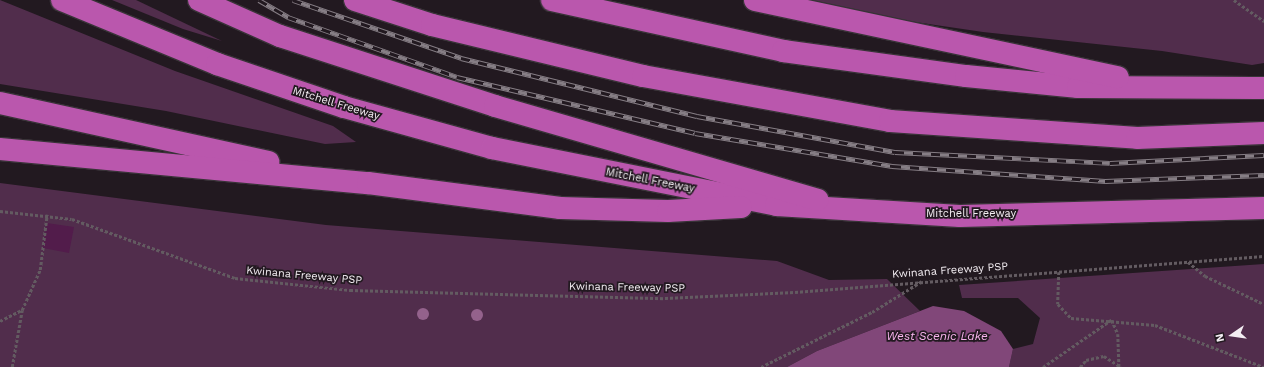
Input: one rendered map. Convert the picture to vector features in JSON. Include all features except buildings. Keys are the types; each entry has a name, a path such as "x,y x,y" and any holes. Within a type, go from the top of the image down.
{"highway":[{"name":"Mitchell Freeway","path":"62,0 217,64 344,107 492,148 776,205 862,212 960,216 1264,208"},
{"path":"199,0 280,36 495,106 862,212"},
{"path":"355,0 432,25 643,76 890,121 1137,138 1264,133"},
{"path":"552,0 696,34 784,51 966,76 1078,86 1264,88"},
{"path":"602,0 696,34"},
{"path":"755,0 1164,87"},
{"path":"0,103 368,183"},
{"path":"0,149 368,183 560,208 668,211 776,205"}],"path":[{"path":"1234,0 1264,21"},
{"name":"Kwinana Freeway PSP","path":"0,211 48,214 72,219 234,278 294,286 665,298 1059,272 1264,256"},
{"path":"12,367 22,310 40,270 48,214"},
{"path":"1188,262 1205,276 1264,304"},
{"path":"1059,272 1058,304 1063,313 1071,318 1112,320 1155,325 1264,367"},
{"path":"761,367 872,312 923,280"},
{"path":"0,321 22,310"},
{"path":"1043,367 1112,320"},
{"path":"1112,320 1118,334 1120,367"},
{"path":"1080,367 1086,360 1104,356 1120,367"}],"shaded area":[{"path":"0,0 175,71 333,126 356,142 325,144 166,111 0,84"},
{"path":"112,0 136,0 222,41 183,29"},
{"path":"796,0 1264,0 1264,63 1252,65 1162,51 983,32 861,14"},
{"path":"0,183 326,225 777,261 829,280 887,279 920,311 817,351 787,367 0,367"},
{"path":"1264,264 1264,367 1009,367 1013,349 1033,344 1040,318 1018,298 962,298 959,285"}],"water":[{"name":"West Scenic Lake","path":"933,306 964,311 1001,331 1013,349 1009,367 787,367 817,351"}],"railway":[{"path":"259,0 288,17 457,77 695,133 892,166 1105,181 1264,175"},
{"path":"293,0 461,58 697,116 895,152 1110,163 1264,155"}]}
